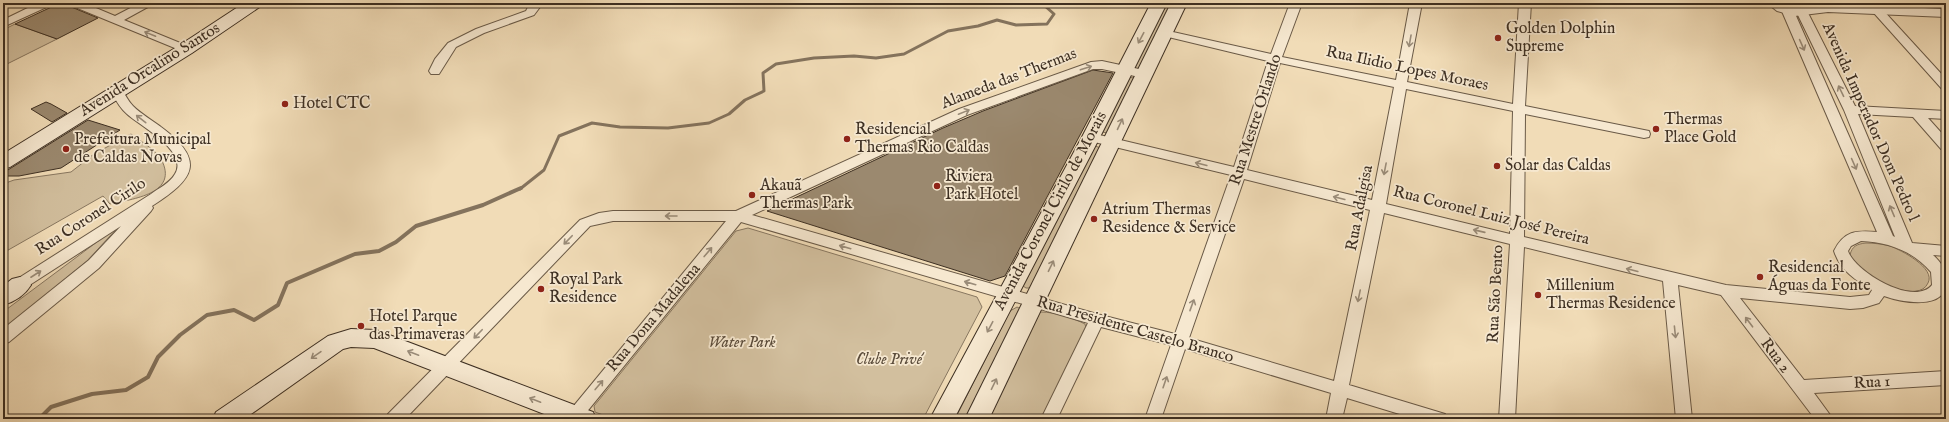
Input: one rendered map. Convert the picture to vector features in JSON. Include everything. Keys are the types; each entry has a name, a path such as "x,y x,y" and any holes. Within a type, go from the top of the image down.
{"main road":[{"name":"Avenida Orcalino Santos","path":"3,162 186,49 255,3"},
{"name":"Avenida Coronel Cirilo de Morais","path":"942,419 1091,137 1159,3"},
{"name":"Avenida Coronel Cirilo de Morais","path":"977,419 1179,3"},
{"path":"225,419 336,342 351,338 376,339 576,418"}],"street":[{"path":"3,24 47,3"},
{"path":"74,3 186,49"},
{"path":"115,20 149,3"},
{"path":"435,71 441,59 452,45 480,31 530,13 534,7 532,3"},
{"name":"Rua Mestre Orlando","path":"1153,419 1239,173 1275,59 1296,3"},
{"name":"Rua Adalgisa","path":"1334,419 1402,86 1416,3"},
{"name":"Rua São Bento","path":"1507,419 1517,240 1520,110 1525,3"},
{"path":"1776,5 1806,8 1946,4"},
{"name":"Avenida Imperador Dom Pedro l","path":"1776,5 1887,239"},
{"path":"1874,7 1946,13"},
{"path":"1874,7 1946,86"},
{"name":"Avenida Imperador Dom Pedro l","path":"1806,8 1910,248"},
{"name":"Rua Ilidio Lopes Moraes","path":"1164,33 1275,59 1402,86 1644,134"},
{"name":"Alameda das Thermas","path":"738,216 963,112 1091,66 1102,65 1144,74"},
{"name":"Rua Coronel Cirilo","path":"9,292 156,197 175,183 181,174 184,168 183,158 177,146 131,111 117,91"},
{"path":"1850,110 1946,115"},
{"path":"1917,114 1946,146"},
{"name":"Rua Coronel Luiz José Pereira","path":"1091,137 1726,292 1850,303 1874,299 1880,289"},
{"path":"3,338 94,264 156,197"},
{"path":"394,419 586,223 599,218 613,216 738,216"},
{"name":"Rua Presidente Castelo Branco","path":"738,216 1097,320 1179,342 1439,419"},
{"name":"Rua Dona Madalena","path":"576,418 738,216"},
{"path":"1859,236 1872,236 1887,239 1910,248 1929,260 1938,270 1943,280 1942,288 1937,294 1926,298 1912,298 1880,289 1853,271 1845,261 1841,252 1843,245 1849,239 1859,236"},
{"path":"1910,248 1946,251"},
{"path":"1929,260 1946,262"},
{"path":"1670,279 1684,419"},
{"name":"Rua 2","path":"1726,292 1825,419"},
{"path":"1049,419 1097,320"},
{"name":"Rua 1","path":"1799,387 1946,378"}],"green space":[{"path":"1166,3 1174,3 1139,69 1135,69 1133,66"},
{"path":"15,24 57,39 3,66 3,30"},
{"path":"1128,77 1134,78 1108,133 1102,132"},
{"path":"131,134 152,149 161,159 165,171 164,180 159,187 151,193 141,197 110,204 103,196 3,253 3,184 14,180 71,172 94,154"},
{"path":"1095,146 1101,148 1032,288 1026,288 1023,286 1024,283"},
{"path":"121,224 87,261 3,330 3,312"},
{"name":"Water Park","path":"748,228 977,297 982,307 923,419 614,419 595,412 594,406 736,231"},
{"path":"1866,243 1890,246 1902,251 1916,260 1927,271 1929,277 1928,283 1923,289 1905,291 1884,284 1865,274 1858,269 1850,255 1855,246"},
{"path":"1017,307 1021,309 968,419 955,419 1010,311"},
{"path":"1041,312 1058,314 1085,324 1086,328 1043,419 986,419 1036,315"}],"building":[{"path":"60,3 66,3 69,6 98,18 57,39 15,24"},
{"name":"Riviera Park Hotel","path":"1093,70 1113,73 1005,276 990,281 767,211 943,128 983,111"},
{"path":"46,102 67,113 52,122 31,109"},
{"name":"Prefeitura Municipal de Caldas Novas","path":"88,120 120,130 61,168 19,176 3,176 3,173"}],"waterway":[{"path":"520,189 544,170 559,136 592,123 620,127 668,128 709,123 729,114 745,100 764,91 763,73 776,64 814,58 854,56 876,58 904,54 948,31 978,26 997,20 1016,25 1047,24 1054,14 1045,6 1047,3"},
{"path":"39,419 51,407 92,394 126,390 148,377 158,357 180,335 207,315 234,310 254,320 278,305 287,283 355,254 379,251 396,242 416,226 483,205 521,188"}],"place":[{"name":"Golden Dolphin Supreme","path":"1498,38"},
{"name":"Hotel CTC","path":"285,104"},
{"name":"Thermas Place Gold","path":"1656,129"},
{"name":"Residencial Thermas Rio Caldas","path":"847,139"},
{"name":"Prefeitura Municipal de Caldas Novas","path":"66,149"},
{"name":"Solar das Caldas","path":"1497,166"},
{"name":"Riviera Park Hotel","path":"937,186"},
{"name":"Akauã Thermas Park","path":"752,195"},
{"name":"Atrium Thermas Residence & Service","path":"1094,219"},
{"name":"Residencial Águas da Fonte","path":"1760,277"},
{"name":"Royal Park Residence","path":"541,289"},
{"name":"Millenium Thermas Residence","path":"1538,295"},
{"name":"Hotel Parque das Primaveras","path":"361,326"}],"park label":[{"name":"Clube Privé","path":"889,360"}]}
